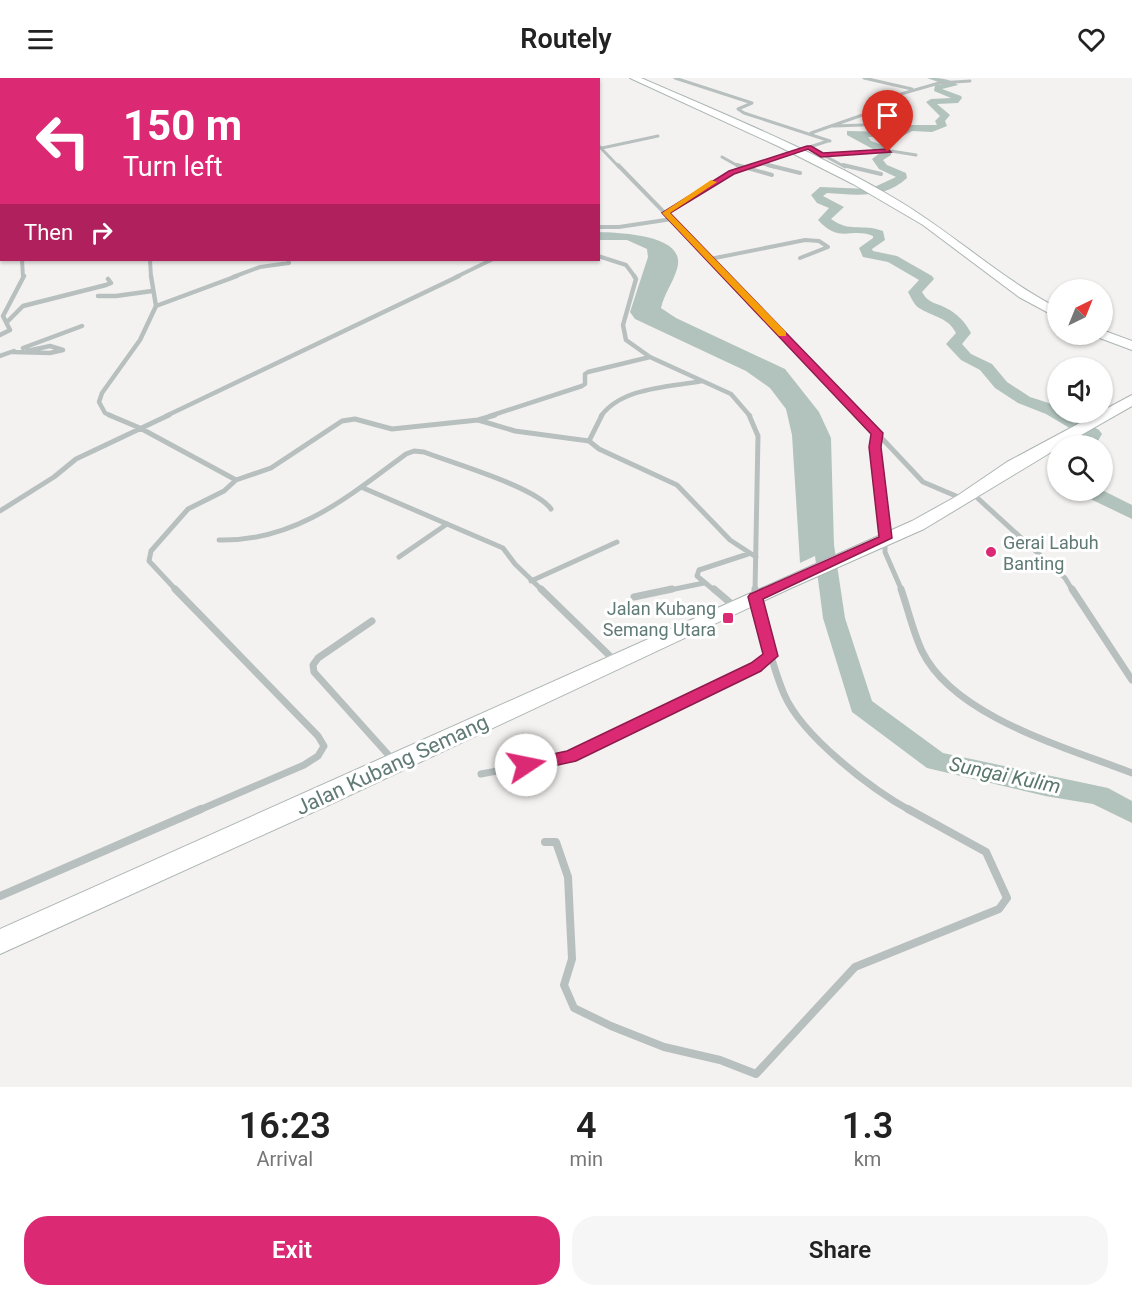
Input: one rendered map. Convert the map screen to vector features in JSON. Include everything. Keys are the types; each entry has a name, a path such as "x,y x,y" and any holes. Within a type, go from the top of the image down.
{"street":[{"path":"634,78 796,151 926,223 1007,283 1047,307"},
{"path":"675,78 752,103 738,109 744,113 830,141"},
{"path":"864,78 912,89"},
{"path":"830,141 812,132 894,103 892,97 912,89 951,81 970,81"},
{"path":"878,109 905,117"},
{"path":"830,126 863,125"},
{"path":"600,146 658,136"},
{"path":"666,213 715,181 743,168 830,141"},
{"path":"600,146 923,482 968,496 1065,578 1132,680"},
{"path":"809,147 848,168 880,174"},
{"path":"821,155 878,152 916,155"},
{"path":"722,157 743,168 772,175"},
{"path":"760,163 800,173"},
{"path":"600,227 619,227 672,219"},
{"path":"710,259 805,240 827,244 828,247 823,250 800,258"},
{"path":"600,257 626,265 636,279 624,318 623,333 626,340 639,352 731,394 748,411 758,436 756,557 745,602"},
{"path":"0,335 10,330 3,316 7,305 16,296 22,283 25,269 22,261"},
{"path":"150,261 152,291 156,306 140,340 102,393 99,402 105,413 140,428 236,480"},
{"path":"156,306 260,267 289,263 288,261"},
{"path":"0,511 54,477 75,459 489,261"},
{"path":"7,322 23,306 106,285 111,283 108,279"},
{"path":"98,296 105,299 121,294 152,291"},
{"path":"0,356 82,326"},
{"path":"1113,338 1132,346"},
{"path":"12,352 47,346 56,346 63,350 49,354 27,351"},
{"path":"43,360 49,354"},
{"path":"0,896 304,765 318,756 324,746 318,736 210,627 149,561 151,551 188,509 224,491 236,480 271,468 332,426 349,418 392,429 478,420 582,387 585,384 585,374 588,372 650,357"},
{"path":"589,441 598,418 612,404 667,387 703,381"},
{"name":"Jalan Kubang Semang","path":"0,942 396,763 783,584 918,525 1013,466 1132,400"},
{"path":"478,420 494,427 574,441 589,441 599,449 677,485 730,540 748,554 756,557"},
{"path":"877,433 875,447 878,542 899,582 922,651 938,674 968,701 1012,728 1132,773"},
{"path":"219,540 233,542 259,540 299,526 361,487 406,454 414,451 424,452 507,483 545,500 551,509"},
{"path":"361,487 473,533 503,548 514,564 615,662"},
{"path":"399,557 447,524"},
{"path":"531,581 617,542"},
{"path":"545,842 556,842 568,877 572,959 564,985 574,1008 611,1026 664,1047 720,1060 756,1074 855,967 999,909 1007,898 986,852 900,805 817,740 785,696 771,656 745,602 704,583 697,576 699,570 748,554"},
{"path":"633,597 704,583"},
{"path":"372,621 318,658 313,665 314,672 396,763"},
{"path":"481,774 570,757 756,667 771,656"}],"shaded area":[{"path":"600,232 650,238 672,249 678,257 677,269 661,308 676,318 785,369 819,412 831,438 834,547 800,563 792,435 786,409 770,388 746,371 635,319 630,312 648,257 647,249 627,240 600,240"}],"waterway":[{"path":"875,190 902,178 902,175 883,167 877,159 887,153 881,148 866,143 865,139 850,133 893,135 901,134 910,128 932,129 942,126 940,121 945,115 931,102 955,101 958,98 938,91 938,87 954,85 931,78"},
{"path":"867,192 824,189 817,195 821,201 838,207 824,220 840,231 869,230 879,234 879,240 865,248 868,254 892,259 927,279 915,292 923,305 941,311 959,324 964,333 954,344 966,357 986,367 1001,385 1024,400 1052,410 1092,435"},
{"path":"1109,501 1132,513"},
{"name":"Sungai Kulim","path":"821,525 834,618 861,706 936,761 1045,786 1099,795 1132,813"}],"slow traffic":[{"path":"714,182 666,213 782,334"}],"place":[{"name":"Gerai Labuh Banting","path":"991,552"},
{"name":"Jalan Kubang Semang Utara","path":"728,618"}],"route":[{"path":"526,765 570,757 756,667 771,656 755,597 886,538 875,447 877,433 666,213 731,172 809,147 821,155 888,152"}]}
